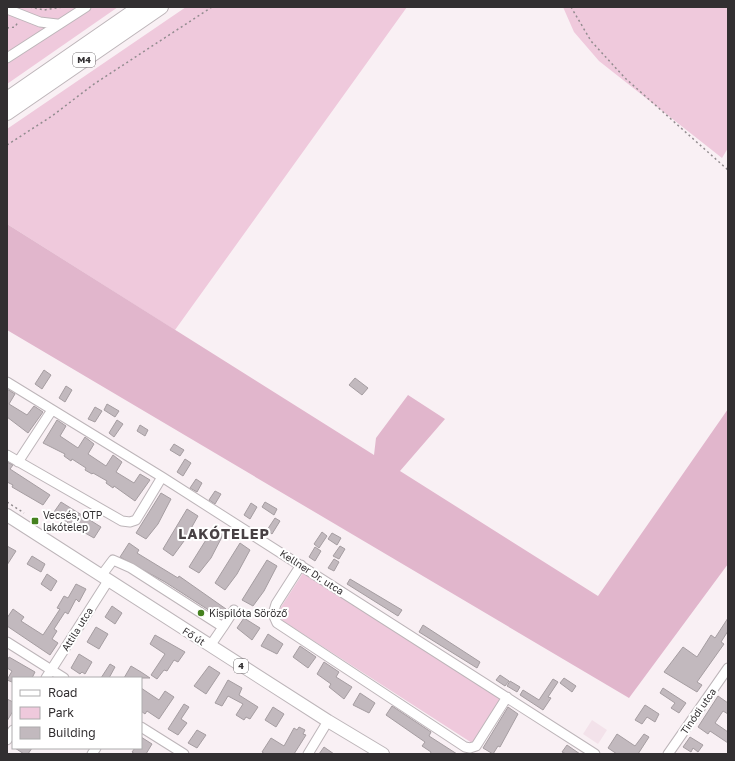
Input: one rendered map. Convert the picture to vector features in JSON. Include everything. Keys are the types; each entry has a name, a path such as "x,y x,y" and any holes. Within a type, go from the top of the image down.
{"highway":[{"name":"M4","path":"7,99 140,7"},
{"name":"M4","path":"7,113 161,7"}],"main road":[{"name":"Fő út","path":"7,515 210,646 383,754"}],"street":[{"path":"7,58 86,7"},
{"path":"7,9 40,22 58,24"},
{"name":"Kellner Dr. utca","path":"7,382 302,565 595,754"},
{"path":"18,462 52,410"},
{"path":"7,454 18,462 122,521 130,522 136,520 162,477"},
{"name":"Attila utca","path":"47,677 113,560 131,568 223,627"},
{"path":"302,565 276,604 273,614 277,623 465,747 474,751 507,697"},
{"path":"210,646 234,610"},
{"path":"7,642 62,677"},
{"name":"Tinódi utca","path":"668,754 728,668"},
{"path":"308,754 328,721"},
{"path":"142,728 184,754"}],"path":[{"path":"30,7 44,10 63,7"},
{"path":"7,145 52,116 94,84 212,7"},
{"path":"571,7 591,41 625,78 728,170"}],"shaded area":[{"path":"7,224 374,455 376,438 408,395 445,419 400,471 598,596 728,409 728,564 629,698 7,330"},
{"path":"592,720 607,730 598,744 583,734"}],"green space":[{"path":"7,7 118,7 7,84"},
{"path":"186,7 407,7 175,330 7,224 7,129"},
{"path":"563,7 728,7 728,148 722,158 599,61 574,32"},
{"path":"303,573 502,699 476,741 472,743 283,621 279,614 281,607"}],"building":[{"path":"44,370 51,375 42,389 35,384"},
{"path":"355,378 368,388 362,395 349,385"},
{"path":"66,386 72,390 65,402 59,398"},
{"path":"7,389 15,394 9,404 27,415 34,406 43,412 28,433 7,417"},
{"path":"107,404 119,411 115,417 104,410"},
{"path":"95,407 102,411 95,422 88,419"},
{"path":"57,420 66,426 60,436 78,448 85,437 94,444 88,454 106,466 113,455 122,462 116,472 134,483 140,474 150,480 135,501 114,486 113,488 106,483 107,481 85,470 86,468 72,459 71,461 64,456 65,454 43,443"},
{"path":"117,420 123,424 114,437 109,433"},
{"path":"140,425 148,430 145,436 137,431"},
{"path":"174,444 184,450 180,456 170,450"},
{"path":"185,459 191,463 183,476 177,472"},
{"path":"7,462 13,465 10,469 50,495 43,505 12,487 13,485 7,482"},
{"path":"196,479 202,483 197,492 190,488"},
{"path":"215,491 221,494 215,504 209,500"},
{"path":"161,493 171,499 158,524 146,539 136,533"},
{"path":"61,502 101,527 94,538 69,524 54,512"},
{"path":"265,502 277,509 274,515 262,507"},
{"path":"251,503 257,507 250,519 244,515"},
{"path":"187,509 198,516 184,541 173,556 163,549"},
{"path":"275,518 280,521 272,534 267,530"},
{"path":"214,527 224,533 211,558 199,573 189,567"},
{"path":"322,532 327,536 319,548 314,544"},
{"path":"332,533 341,538 337,545 328,539"},
{"path":"129,543 139,550 137,553 178,578 179,576 226,609 221,618 165,582 120,557"},
{"path":"240,543 250,550 237,574 225,590 215,583"},
{"path":"7,546 16,551 7,565"},
{"path":"340,546 345,549 339,559 333,556"},
{"path":"315,547 321,551 315,561 309,557"},
{"path":"32,556 45,564 41,572 27,564"},
{"path":"334,559 339,562 334,571 328,568"},
{"path":"267,560 277,566 264,591 253,606 242,600"},
{"path":"47,574 57,581 51,591 41,584"},
{"path":"350,579 402,610 398,616 347,584"},
{"path":"76,584 86,589 79,602 76,599 68,614 65,612 54,629 57,631 52,639 58,643 50,655 7,626 7,618 13,609 24,617 21,621 43,635 60,609 57,608 64,596 68,598"},
{"path":"112,606 122,613 115,624 105,617"},
{"path":"244,618 260,628 252,640 237,628"},
{"path":"728,618 728,631 721,642 724,644 697,682 702,685 697,692 664,672 683,647 697,657 711,635 715,638"},
{"path":"423,625 480,662 477,668 419,632"},
{"path":"96,627 108,634 99,649 87,642"},
{"path":"268,634 283,644 277,654 261,646"},
{"path":"155,635 185,652 178,662 174,660 167,671 164,670 157,679 151,675 165,654 150,644"},
{"path":"300,646 316,657 308,668 293,657"},
{"path":"79,654 92,662 85,674 82,672 80,674 71,668"},
{"path":"9,657 35,672 32,677 12,677 12,682 7,680 12,671 7,668 7,661"},
{"path":"324,662 339,672 336,677 352,687 344,699 329,687 331,684 317,674"},
{"path":"110,664 115,667 110,677 102,677"},
{"path":"131,666 150,678 142,677 125,677"},
{"path":"209,666 220,673 206,694 194,686"},
{"path":"500,675 509,681 505,686 496,680"},
{"path":"564,678 576,686 572,692 560,683"},
{"path":"553,679 558,682 548,697 551,698 543,710 520,695 523,690 539,700"},
{"path":"228,680 242,688 239,695 258,707 250,719 246,717 244,720 236,715 243,704 228,696 222,706 215,703"},
{"path":"510,681 520,687 517,692 507,686"},
{"path":"663,688 686,703 679,713 671,708 675,703 660,693"},
{"path":"142,689 159,700 165,691 174,697 159,719 147,711 145,714 142,712"},
{"path":"360,693 375,703 369,713 353,705"},
{"path":"718,696 728,703 728,714 723,711 715,723 728,732 728,743 710,731 708,734 698,727"},
{"path":"7,699 12,702 12,713 7,721"},
{"path":"184,704 189,707 181,719 187,723 178,735 168,729"},
{"path":"645,705 659,714 655,722 647,717 642,724 635,720"},
{"path":"392,706 431,732 429,736 457,754 430,754 431,752 422,746 425,742 386,715"},
{"path":"273,707 284,714 276,727 265,720"},
{"path":"508,707 518,714 500,747 498,746 493,754 483,748"},
{"path":"299,727 305,730 303,734 306,735 294,754 265,754 262,752 271,738 284,746 294,728 297,730"},
{"path":"197,730 206,735 197,748 188,743"},
{"path":"617,734 635,746 644,734 649,737 638,754 617,754 608,748"},
{"path":"690,737 703,745 698,752 693,748 691,752 683,747"},
{"path":"142,738 152,744 146,754 135,754 132,752 134,749 142,749"},
{"path":"567,745 580,754 566,754 562,752"},
{"path":"324,747 334,754 319,754"},
{"path":"16,749 31,749 28,754 24,754"}],"place":[{"name":"Vecsés, OTP lakótelep","path":"35,521"},
{"name":"Kispilóta Söröző","path":"201,613"}],"district":[{"name":"LAKÓTELEP","path":"224,534"}]}
